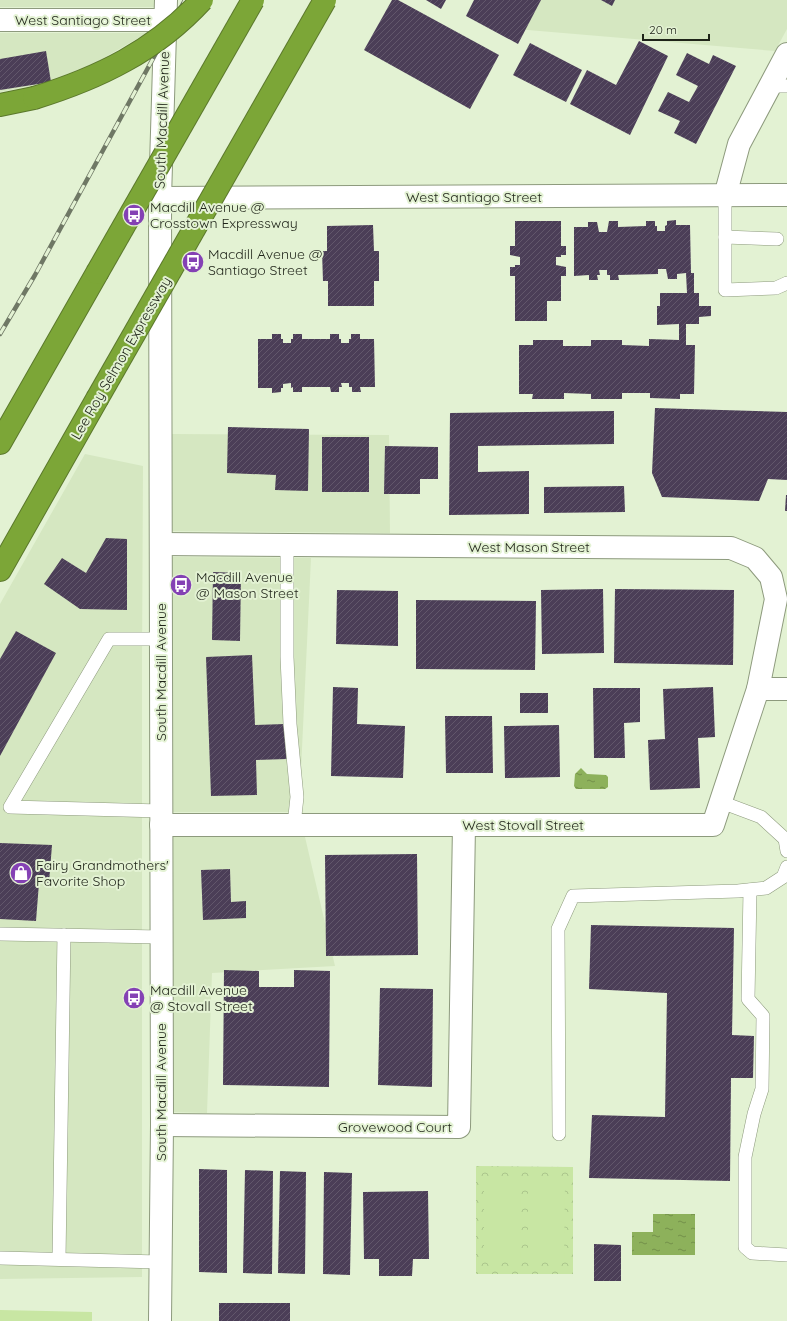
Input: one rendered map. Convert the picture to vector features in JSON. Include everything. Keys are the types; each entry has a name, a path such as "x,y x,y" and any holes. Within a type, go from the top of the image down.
{"highway":[{"path":"0,105 34,98 75,85 128,59 154,43 202,0"},
{"path":"0,443 253,0"},
{"name":"Lee Roy Selmon Expressway","path":"0,570 325,0"}],"street":[{"name":"West Santiago Street","path":"0,20 166,10"},
{"name":"South Macdill Avenue","path":"160,1321 162,1125 160,198 166,10"},
{"path":"725,196 740,144 779,86 787,54"},
{"name":"West Santiago Street","path":"160,198 787,195"},
{"name":"West Mason Street","path":"161,544 731,548 755,558 771,577 776,599 758,690"},
{"path":"758,690 787,689"},
{"name":"West Stovall Street","path":"161,818 294,825 713,825 758,690"},
{"name":"Grovewood Court","path":"162,1125 459,1127 464,825"}],"lane":[{"path":"725,196 726,290 776,288 787,283"},
{"path":"725,237 777,239"},
{"path":"287,545 287,657 289,716 297,797 294,825"},
{"path":"161,639 109,639 10,807 161,818"},
{"path":"721,802 761,817 785,839 787,851"},
{"path":"559,1134 558,929 573,896 750,890 766,888 783,877 787,867"},
{"path":"750,890 748,999 763,1016 762,1089 754,1114 745,1157 745,1247 752,1253 787,1255"},
{"path":"0,934 161,937"},
{"path":"59,1259 64,935"},
{"path":"0,1258 160,1262"}],"shaded area":[{"path":"0,0 155,0 155,7 0,7"},
{"path":"526,0 787,0 787,29 775,51 516,29"},
{"path":"0,33 147,33 95,63 31,86 0,92"},
{"path":"172,434 389,435 390,533 172,531"},
{"path":"85,454 143,466 142,1277 0,1279 0,604"},
{"path":"172,557 311,558 299,812 172,812"},
{"path":"172,837 305,837 335,966 212,973 207,1113 173,1112"}],"green space":[{"path":"476,1166 573,1167 573,1274 476,1274"},
{"path":"484,1181 521,1181 520,1260 484,1260"},
{"path":"528,1181 565,1181 564,1260 528,1260"},
{"path":"0,1310 92,1312 92,1321 0,1321"}],"water":[{"path":"581,768 587,774 606,775 608,777 608,787 605,789 576,789 574,786 575,774"},
{"path":"653,1214 695,1214 695,1255 632,1255 632,1232 653,1232"}],"building":[{"path":"392,0 398,0 499,55 470,109 364,50"},
{"path":"426,0 446,0 441,9"},
{"path":"474,0 541,0 518,44 466,16"},
{"path":"601,0 615,0 612,6"},
{"path":"639,41 668,56 630,135 570,104 587,70 616,85"},
{"path":"530,43 582,70 566,102 513,75"},
{"path":"46,51 51,82 0,90 0,59"},
{"path":"687,53 709,64 713,55 736,66 696,144 674,133 680,121 658,111 668,92 689,102 698,86 676,75"},
{"path":"676,220 676,225 690,225 691,273 694,273 694,293 699,293 699,306 711,306 711,316 699,317 699,324 686,324 686,345 695,345 694,394 680,394 680,399 650,398 650,393 622,393 622,399 591,399 591,394 564,393 564,399 532,399 533,394 519,394 519,345 533,345 533,340 563,340 563,346 591,346 591,340 622,340 622,345 649,346 649,339 679,340 679,324 657,325 657,306 660,306 660,293 687,293 686,273 677,274 677,279 668,279 666,269 658,269 658,274 618,275 619,280 610,280 610,275 607,275 607,270 599,270 600,275 597,275 598,280 589,280 589,275 574,276 574,227 588,227 588,222 597,222 599,232 607,232 609,221 618,221 618,227 646,226 646,221 655,221 657,231 665,231 667,221"},
{"path":"515,221 561,221 561,246 566,246 566,255 556,257 556,265 566,267 566,276 561,276 561,301 547,301 547,321 515,321 515,276 510,276 510,267 520,265 520,257 510,255 510,246 515,246"},
{"path":"373,225 374,251 379,251 379,281 374,281 374,306 328,306 328,281 323,281 322,251 327,251 327,226"},
{"path":"272,334 281,334 283,343 291,343 293,334 302,334 302,339 330,339 330,334 339,334 341,343 349,343 351,334 360,334 360,339 374,339 375,387 360,387 361,392 352,392 352,387 349,387 349,383 341,383 342,387 339,387 339,392 331,392 330,387 302,387 302,392 293,392 291,383 283,384 281,392 272,393 272,388 258,388 258,339 272,339"},
{"path":"655,408 787,412 787,480 768,479 759,501 662,497 652,473"},
{"path":"614,411 614,444 478,446 478,472 529,471 529,514 449,515 450,413"},
{"path":"228,427 309,429 308,491 275,490 276,475 227,473"},
{"path":"322,437 369,437 369,492 322,492"},
{"path":"385,446 438,447 438,479 420,479 420,494 384,494"},
{"path":"624,486 625,512 544,513 544,487"},
{"path":"786,495 787,511 785,511"},
{"path":"106,538 127,539 127,610 80,609 44,584 62,558 86,573"},
{"path":"213,572 241,573 240,641 212,640"},
{"path":"603,589 604,653 542,654 541,590"},
{"path":"615,589 734,590 733,665 614,663"},
{"path":"337,590 398,591 398,646 336,644"},
{"path":"416,600 536,601 535,670 416,669"},
{"path":"16,631 56,653 0,756 0,659"},
{"path":"252,655 255,725 285,724 287,759 256,760 257,795 211,796 206,657"},
{"path":"333,687 358,688 357,724 405,726 403,778 331,776"},
{"path":"713,687 715,737 698,738 700,788 650,790 648,740 665,739 663,689"},
{"path":"593,688 640,688 640,722 624,723 625,758 594,758"},
{"path":"520,693 548,693 548,713 520,713"},
{"path":"445,716 492,716 493,773 446,773"},
{"path":"559,725 560,777 505,778 504,726"},
{"path":"0,843 52,845 49,883 39,883 36,921 0,919"},
{"path":"417,854 418,955 326,956 325,855"},
{"path":"230,869 231,902 246,901 246,918 203,920 201,870"},
{"path":"591,925 734,928 732,1035 754,1036 753,1078 731,1078 730,1181 589,1178 592,1115 665,1117 667,993 589,989"},
{"path":"224,970 259,971 259,987 294,987 294,970 330,971 329,1087 223,1085"},
{"path":"380,988 433,989 432,1087 378,1085"},
{"path":"199,1169 227,1170 227,1273 199,1272"},
{"path":"245,1170 273,1171 272,1274 243,1273"},
{"path":"280,1171 306,1172 305,1274 278,1273"},
{"path":"324,1172 352,1173 350,1275 323,1274"},
{"path":"428,1191 429,1259 413,1259 412,1276 379,1276 379,1259 364,1259 363,1192"},
{"path":"594,1244 621,1245 621,1281 594,1281"},
{"path":"219,1303 290,1303 290,1321 219,1321"}],"railway":[{"path":"0,334 35,275 185,0"}],"place":[{"name":"Macdill Avenue @ Crosstown Expressway","path":"134,215"},
{"name":"Macdill Avenue @ Santiago Street","path":"193,262"},
{"name":"Macdill Avenue @ Mason Street","path":"181,585"},
{"name":"Fairy Grandmothers' Favorite Shop","path":"21,873"},
{"name":"Macdill Avenue @ Stovall Street","path":"134,998"}]}
